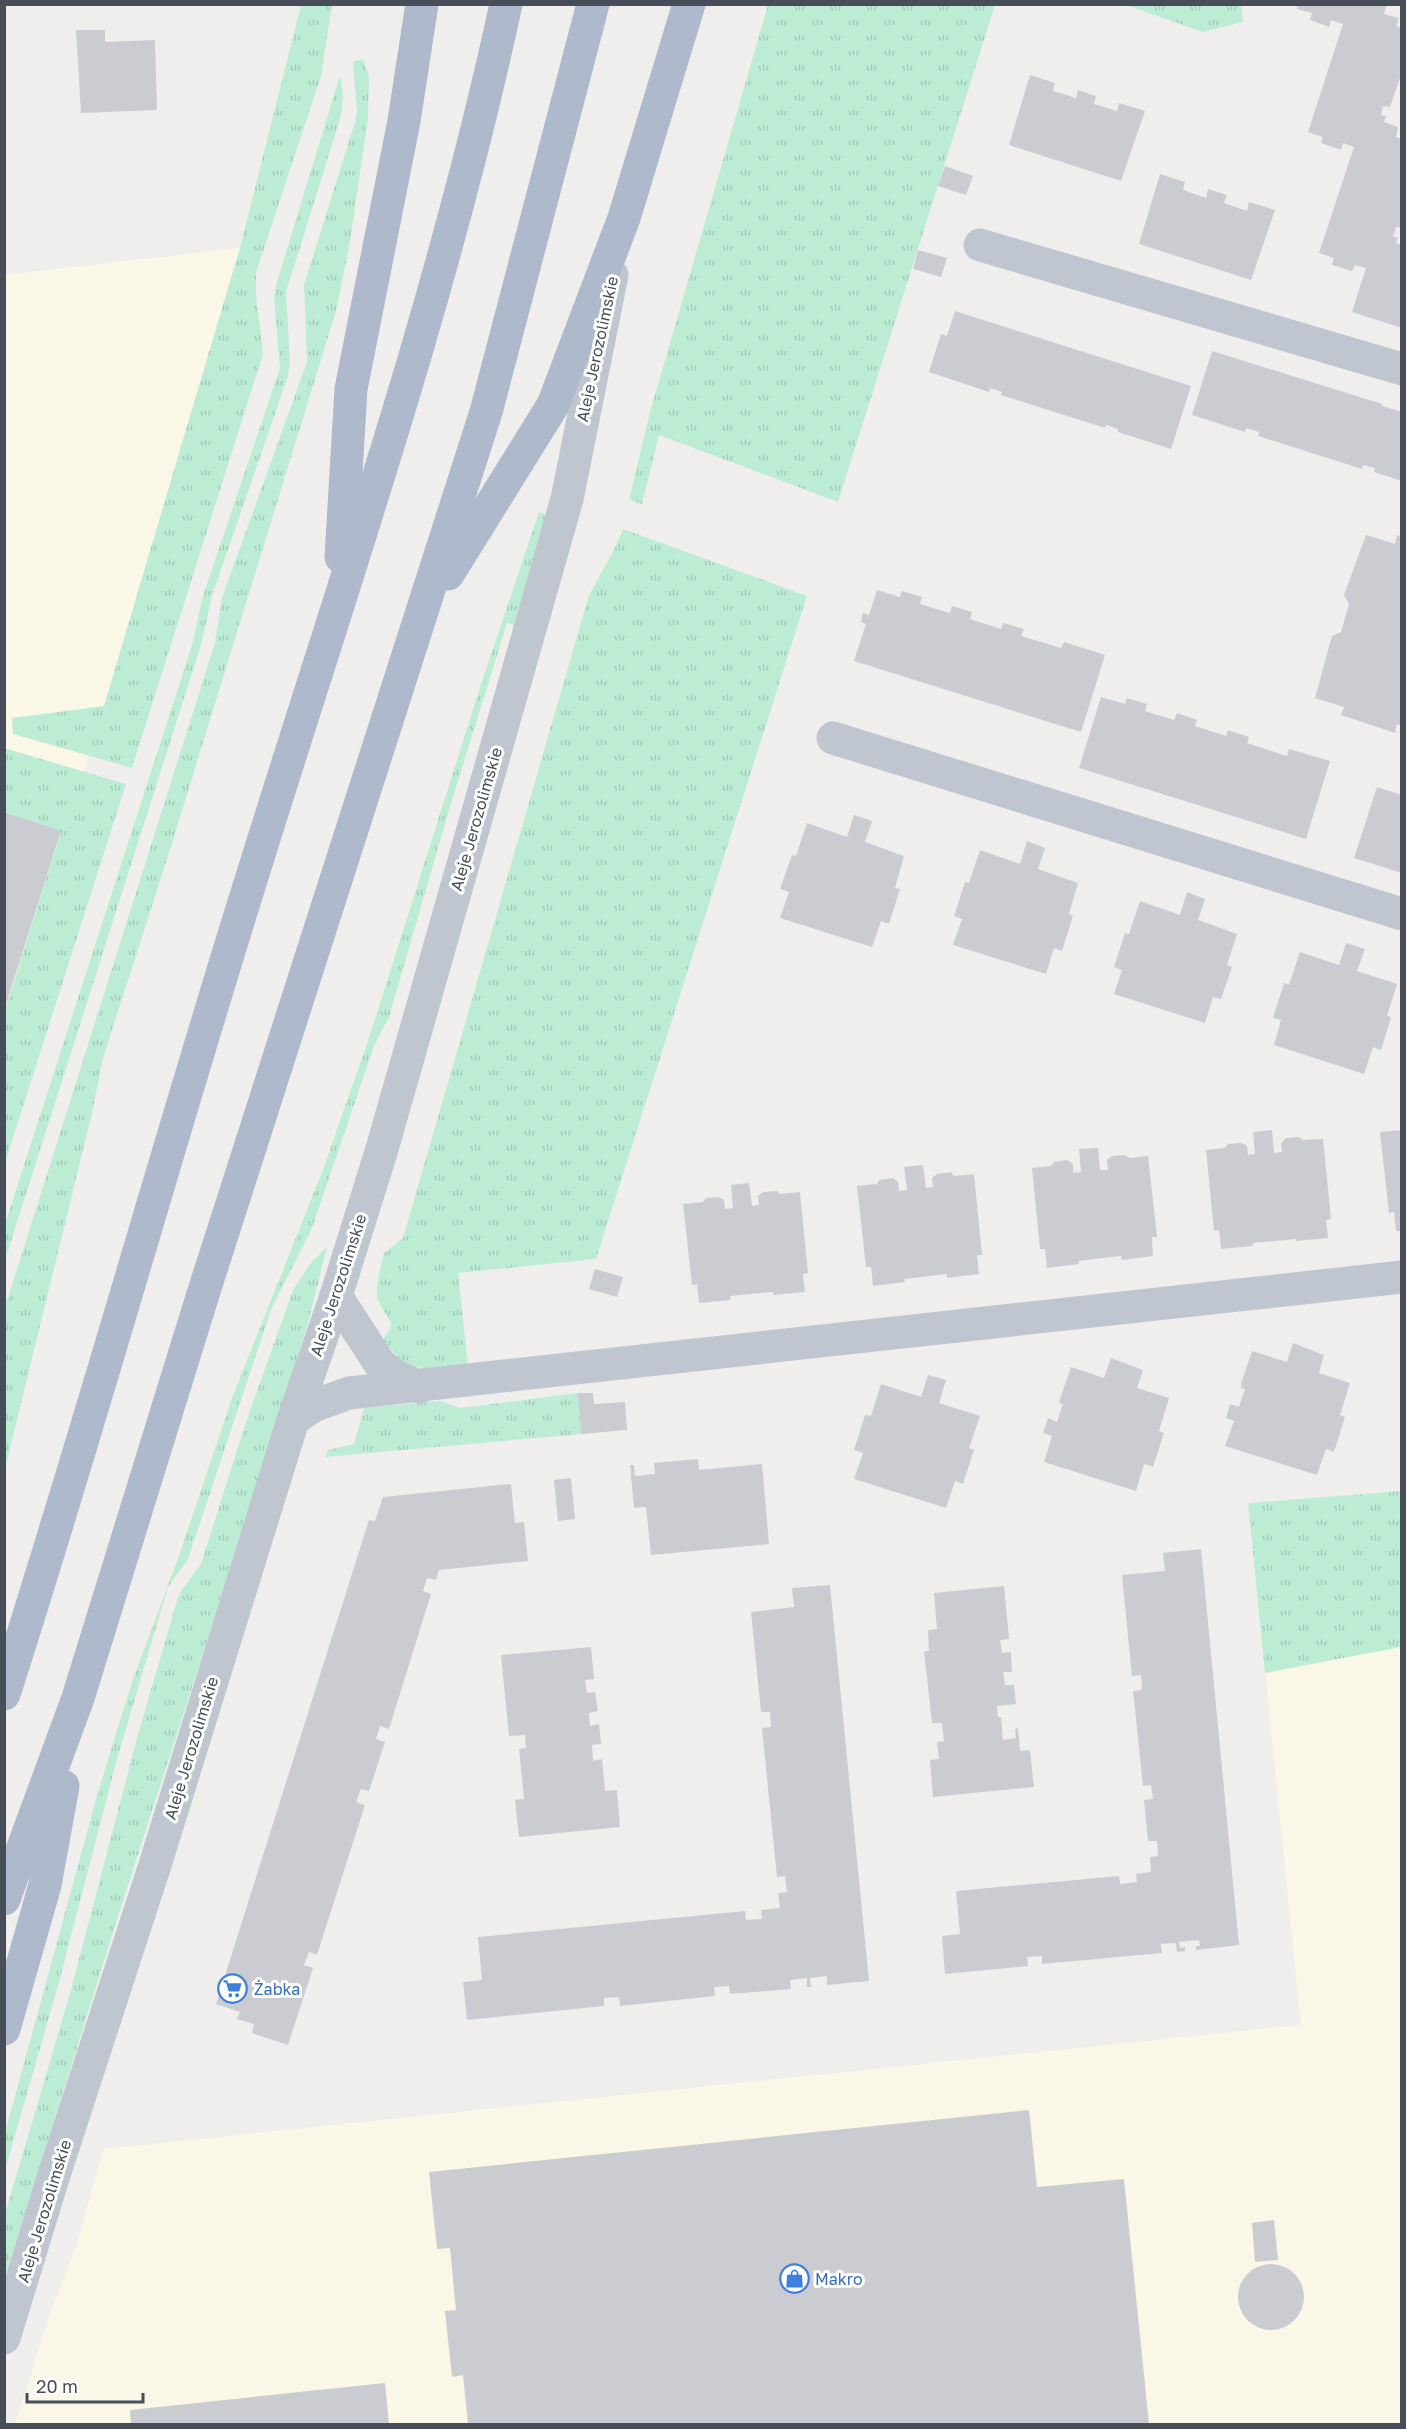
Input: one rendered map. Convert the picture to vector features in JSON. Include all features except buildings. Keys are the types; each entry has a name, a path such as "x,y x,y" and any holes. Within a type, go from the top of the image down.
{"main road":[{"path":"338,607 351,389 404,121 422,4"},
{"path":"4,1694 48,1557 246,895 403,401 477,134 506,4"},
{"path":"4,1899 78,1698 204,1291 422,617 489,401 593,4"},
{"path":"422,617 553,405 624,219 689,4"},
{"path":"4,1641 48,1557"},
{"path":"4,2029 45,1884 78,1698"}],"street":[{"name":"Aleje Jerozolimskie","path":"4,2338 53,2178 155,1865 293,1420 336,1296 382,1149 567,499 624,219"},
{"path":"980,245 1401,369"},
{"path":"833,738 1401,914"},
{"path":"293,1420 313,1406 349,1393 420,1387 1401,1277"},
{"path":"336,1296 380,1364 396,1376 420,1387"}],"shaded area":[{"path":"240,248 104,706 5,1033 5,275"},
{"path":"1401,1491 1401,2424 15,2424 49,2317 78,2241 103,2149 1301,2025 1248,1503"}],"green space":[{"path":"301,5 332,5 321,76 256,273 256,294 263,354 132,768 13,734 12,718 104,706 240,248"},
{"path":"768,5 995,5 838,502 659,435 642,504 629,500 650,412"},
{"path":"1126,5 1241,5 1243,22 1203,32"},
{"path":"363,60 369,76 368,118 350,242 336,311 169,853 103,1058 92,1113 5,1469 5,1307 215,643 222,598 307,362 304,285 355,122 357,111 353,62"},
{"path":"340,75 343,96 341,116 286,292 290,362 288,376 212,596 201,645 5,1260 5,1224 193,642 202,599 280,368 274,297 277,282"},
{"path":"539,512 546,515 514,625 507,623 449,810 389,1017 374,1046 311,1231 272,1307 188,1559 168,1587 117,1759 58,1986 5,2170 5,2133 98,1792 133,1679 179,1556 232,1398 324,1167 371,1032 482,681"},
{"path":"623,529 807,596 596,1259 458,1273 468,1366 441,1369 420,1368 401,1359 383,1339 390,1330 391,1323 377,1299 377,1284 384,1253 403,1238 589,595"},
{"path":"4,748 126,784 5,1163 5,1010 61,832 5,812"},
{"path":"327,1247 309,1319 261,1474 121,1907 5,2277 5,2214 71,1990 137,1738 179,1594 201,1564 245,1425 293,1290 310,1264"},
{"path":"578,1393 581,1434 325,1457 328,1450 354,1444 364,1408 441,1401 460,1408"},
{"path":"1401,1491 1401,1647 1265,1673 1248,1503"}],"place":[{"name":"Żabka","path":"233,1989"},
{"name":"Makro","path":"794,2279"}]}
